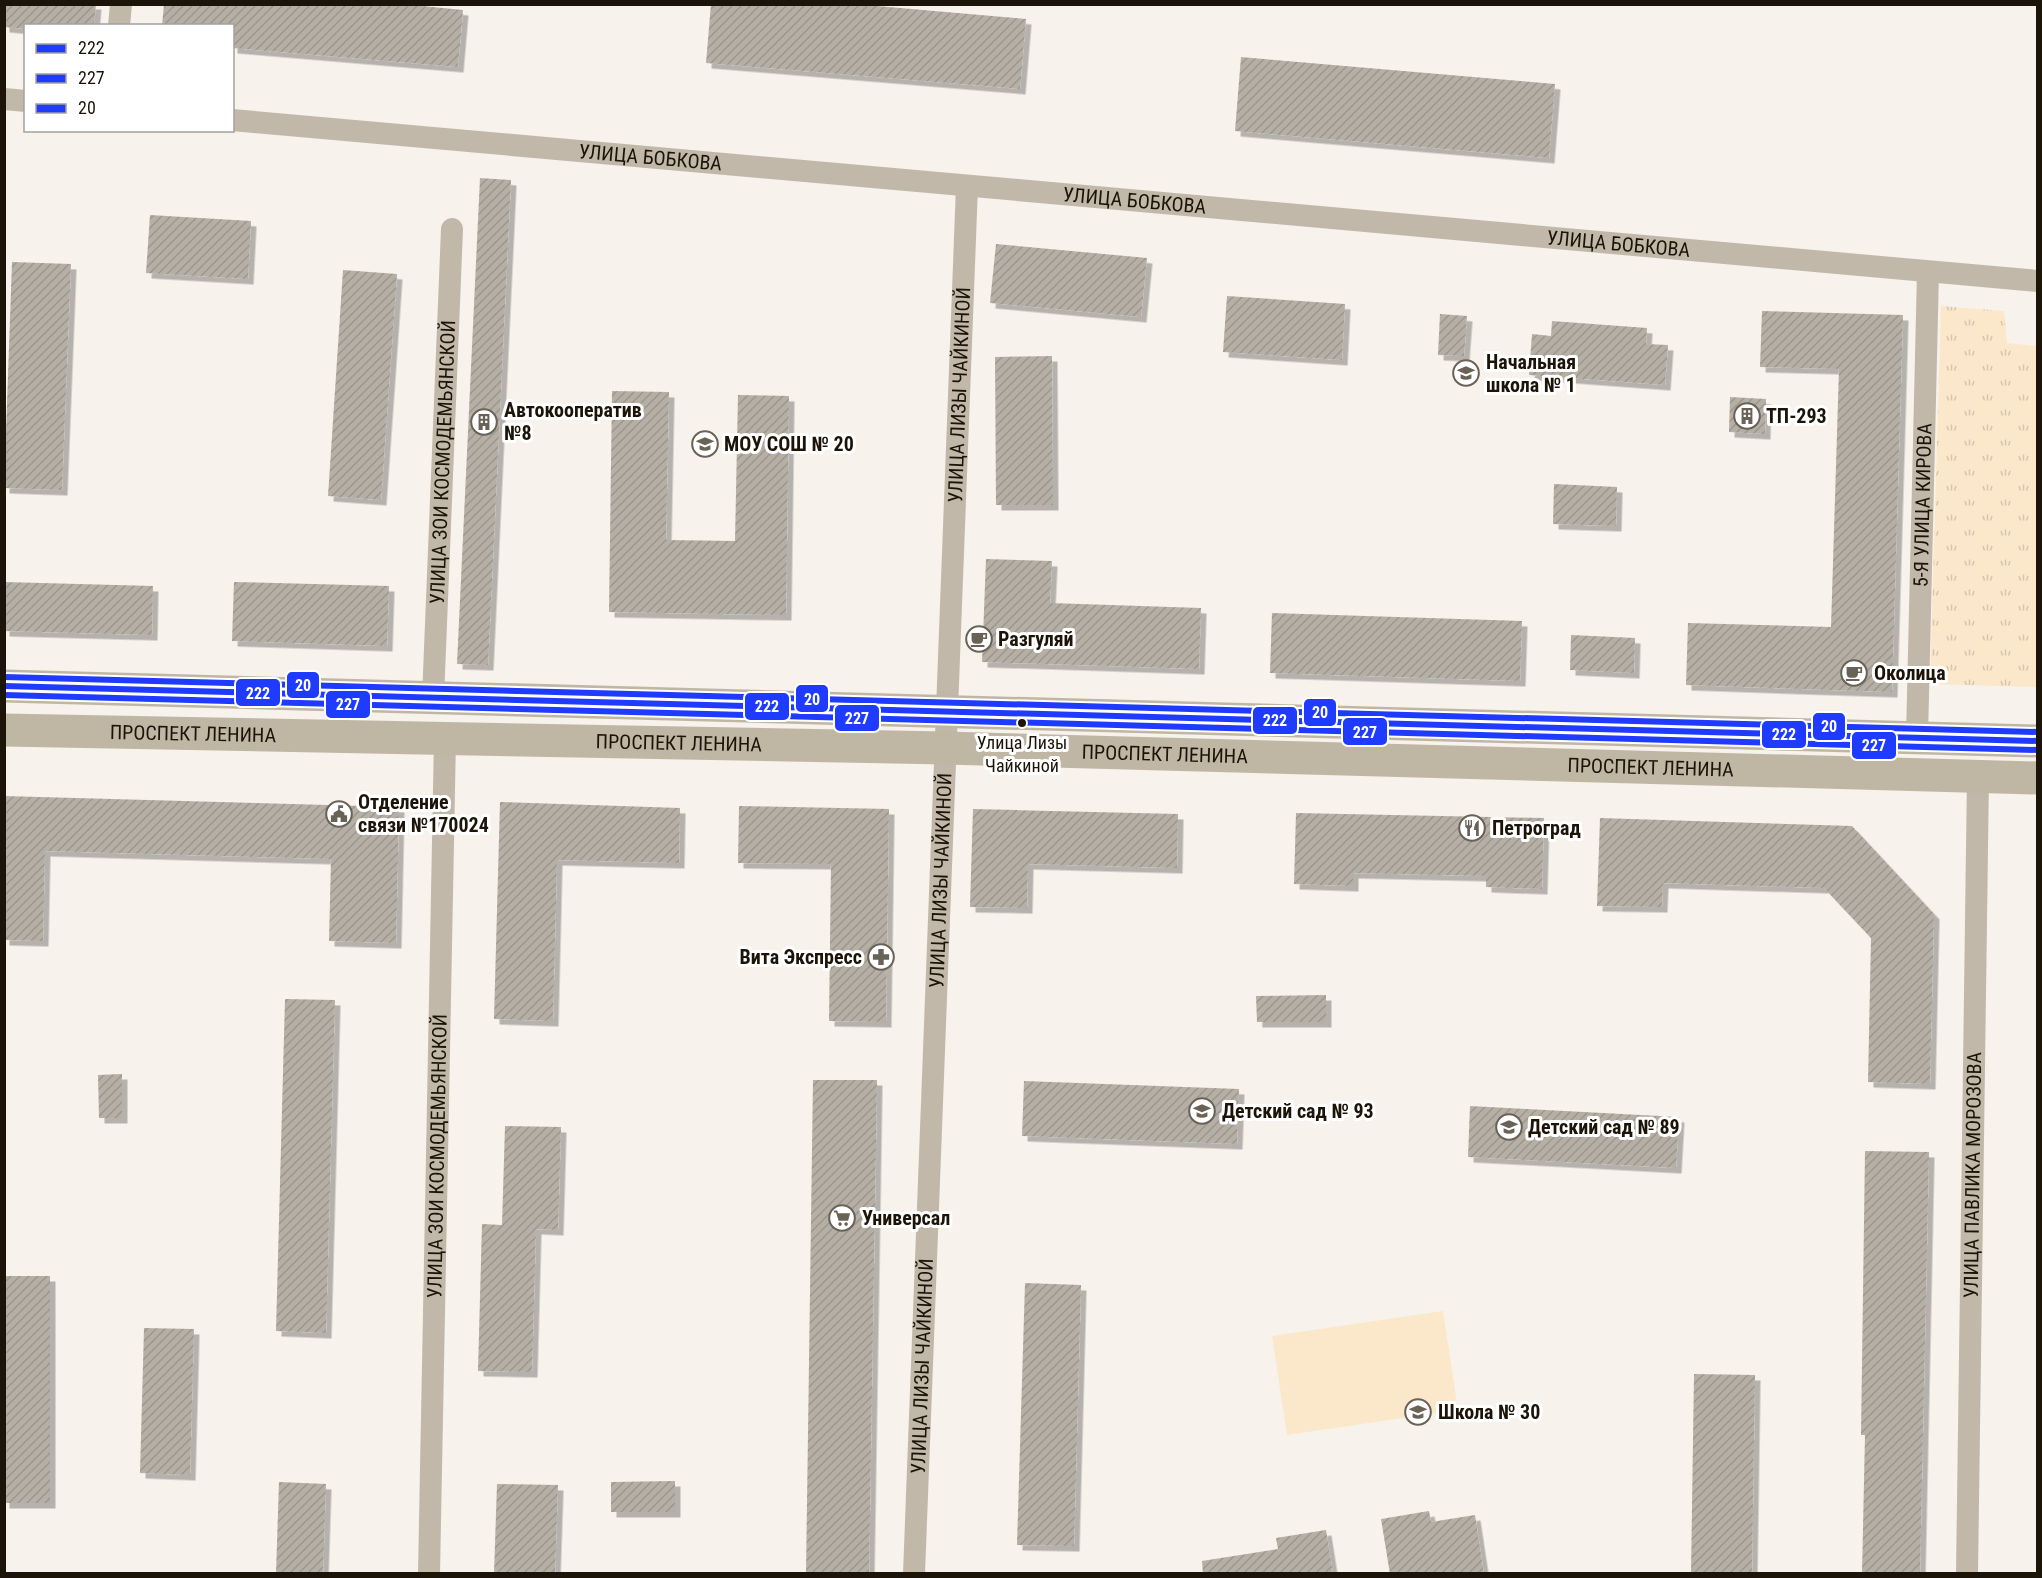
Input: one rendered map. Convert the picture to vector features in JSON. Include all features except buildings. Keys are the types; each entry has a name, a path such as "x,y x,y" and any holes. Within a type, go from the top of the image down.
{"main road":[{"name":"ПРОСПЕКТ ЛЕНИНА","path":"4,686 2037,741"},
{"path":"445,736 445,724 451,712 459,704 469,699"},
{"name":"ПРОСПЕКТ ЛЕНИНА","path":"4,730 445,736 2037,778"},
{"path":"1885,774 1901,767 1910,758 1917,737"},
{"path":"1978,776 1978,764 1983,754 2002,740"}],"street":[{"path":"119,24 121,4"},
{"path":"4,99 24,101"},
{"name":"УЛИЦА БОБКОВА","path":"234,120 2037,281"},
{"name":"УЛИЦА ЛИЗЫ ЧАЙКИНОЙ","path":"914,1574 967,186"},
{"name":"УЛИЦА ЗОИ КОСМОДЕМЬЯНСКОЙ","path":"433,698 452,229"},
{"name":"5-Я УЛИЦА КИРОВА","path":"1917,737 1928,272"},
{"name":"УЛИЦА ЗОИ КОСМОДЕМЬЯНСКОЙ","path":"429,1574 445,736"},
{"name":"УЛИЦА ПАВЛИКА МОРОЗОВА","path":"1967,1574 1978,776"}],"green space":[{"path":"1941,306 2004,311 2007,343 2037,346 2037,687 1930,684"},
{"path":"1443,1311 1458,1410 1287,1435 1272,1336"}],"transit line":[{"name":"20","path":"4,677 2038,732"},
{"name":"222","path":"4,686 2038,741"},
{"name":"227","path":"4,695 2038,750"}],"place":[{"name":"Начальная школа № 1","path":"1466,373"},
{"name":"ТП-293","path":"1747,416"},
{"name":"Автокооператив №8","path":"484,422"},
{"name":"МОУ СОШ № 20","path":"705,444"},
{"name":"Разгуляй","path":"979,639"},
{"name":"Околица","path":"1854,673"},
{"name":"Улица Лизы Чайкиной","path":"1022,723"},
{"name":"Отделение связи №170024","path":"339,814"},
{"name":"Петроград","path":"1472,828"},
{"name":"Вита Экспресс","path":"881,957"},
{"name":"Детский сад № 93","path":"1202,1111"},
{"name":"Детский сад № 89","path":"1509,1127"},
{"name":"Универсал","path":"842,1218"},
{"name":"Школа № 30","path":"1418,1412"}]}
